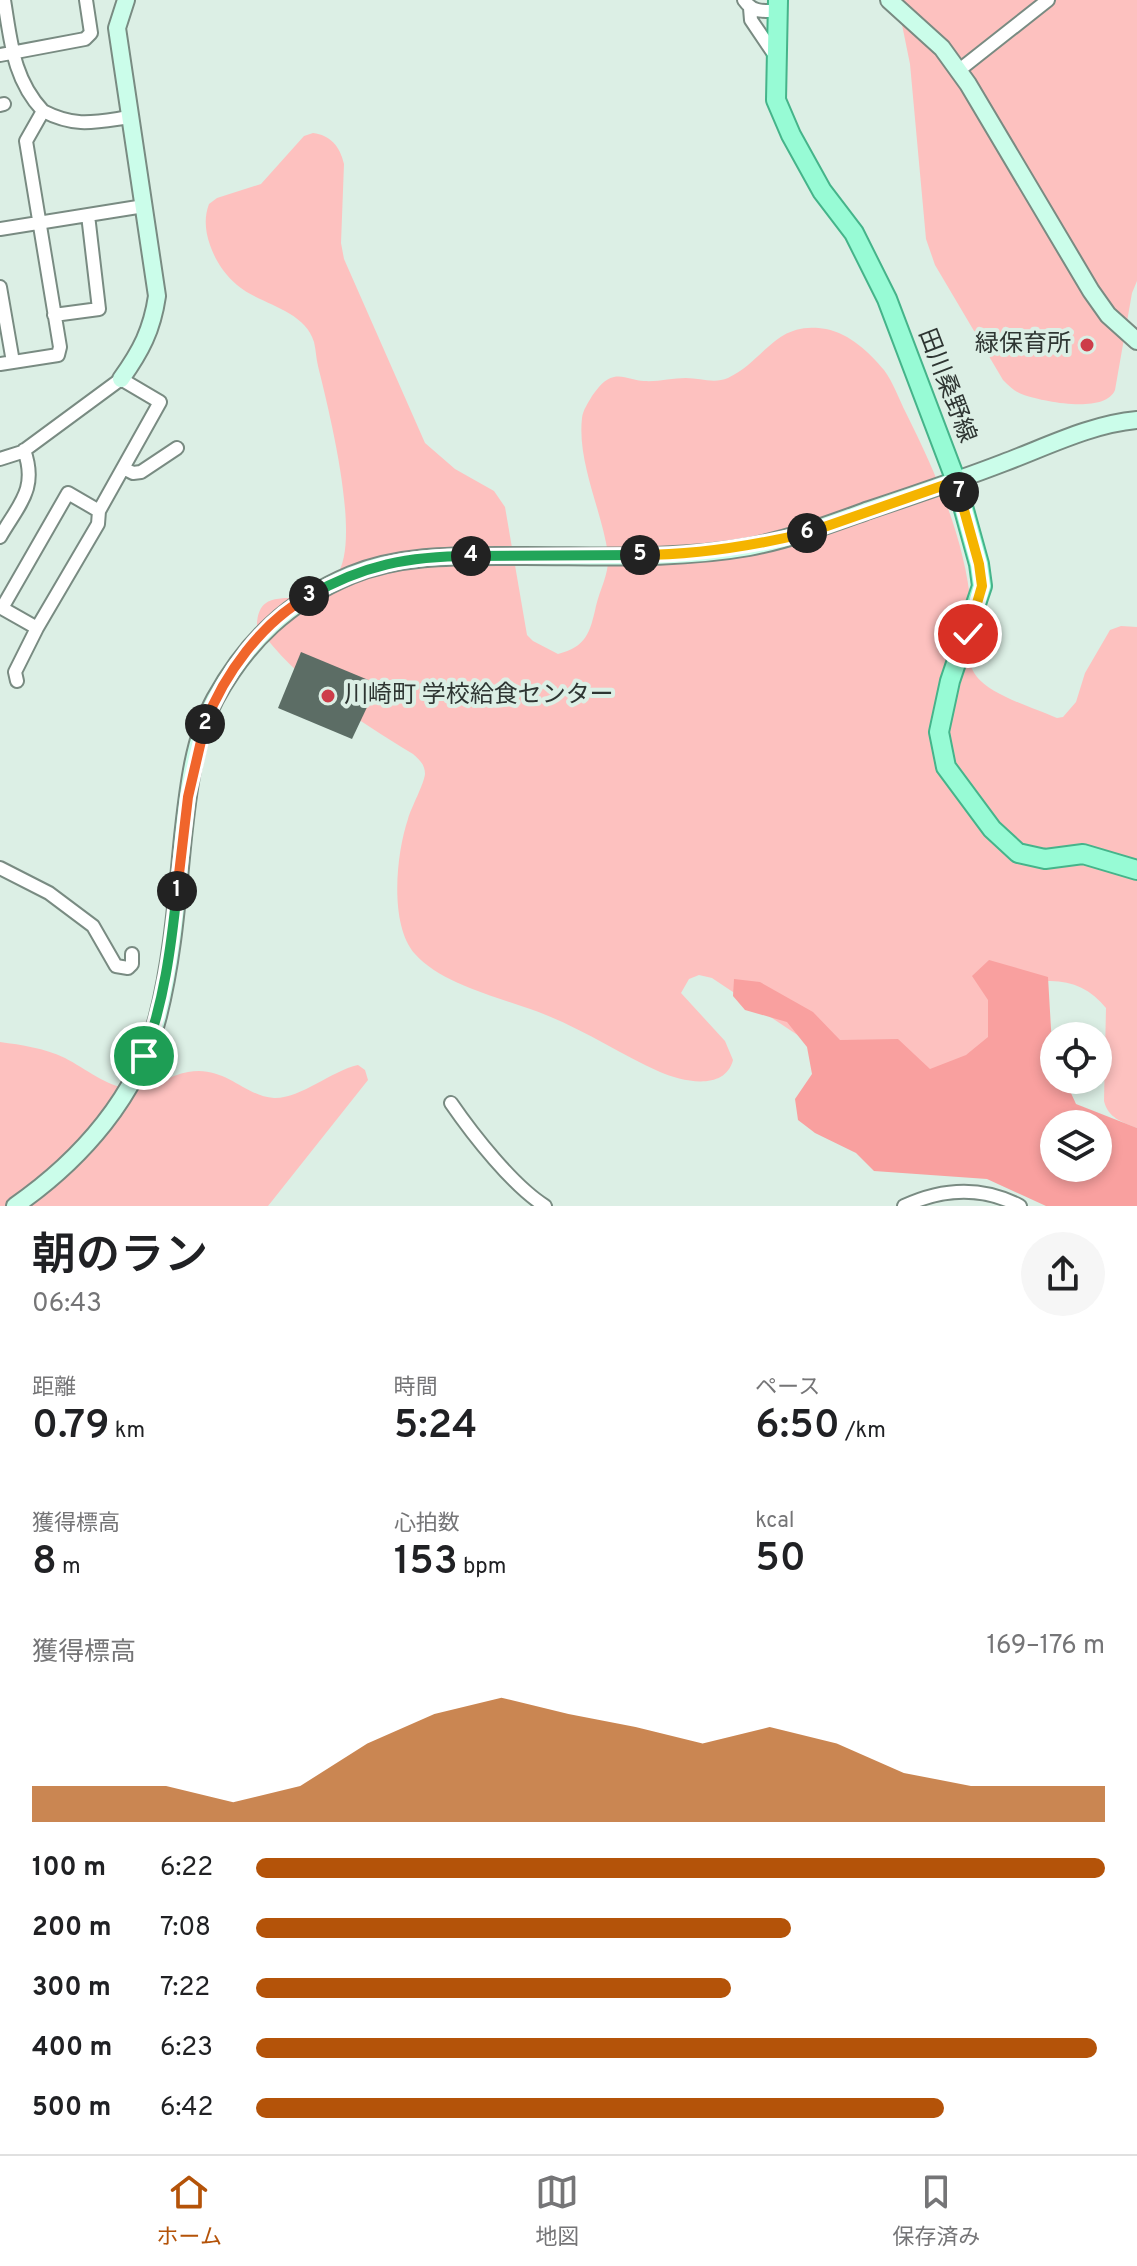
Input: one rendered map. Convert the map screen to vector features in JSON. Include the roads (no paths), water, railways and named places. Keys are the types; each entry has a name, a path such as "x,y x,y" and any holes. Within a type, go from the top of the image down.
{"main road":[{"name":"田川桑野線","path":"778,6 776,100 822,191 854,233 887,299 956,481 979,564 982,586 950,681 939,732 946,767 992,829 1018,853 1045,859 1083,854 1137,870"}],"street":[{"path":"4,0 6,54 21,83 43,111 63,121 82,124 130,117"},
{"path":"6,54 85,39 91,33 86,0"},
{"path":"0,459 24,450 121,379 138,356 153,323 157,296 117,28 126,0"},
{"path":"889,0 942,48 1091,291 1108,315 1137,341"},
{"path":"958,71 1048,0"},
{"path":"747,4 758,11 778,6"},
{"path":"747,4 751,20 768,41 777,59"},
{"path":"0,287 6,363 58,355 60,347 26,141 43,111"},
{"path":"0,229 144,206"},
{"path":"54,315 99,309 88,215"},
{"path":"17,681 15,672 37,628 98,524 99,511 160,402 121,379"},
{"path":"15,1206 73,1161 109,1117 144,1056 158,1018 169,964 188,797 200,736 213,703 234,668 264,631 295,604 352,574 391,562 457,556 671,555 749,547 813,531 956,481 1090,429 1119,421 1137,420"},
{"path":"123,468 133,473 141,472 177,448"},
{"path":"0,537 30,482 30,465 24,450"},
{"path":"37,628 1,608 68,493 99,511"},
{"path":"0,868 49,893 93,926 116,966 128,968 132,964 132,954"},
{"path":"451,1103 504,1168 545,1206"},
{"path":"904,1206 929,1195 965,1190 989,1194 1020,1206"}],"place":[{"name":"緑保育所","path":"1087,345"},
{"name":"川崎町 学校給食センター","path":"328,696"}]}
